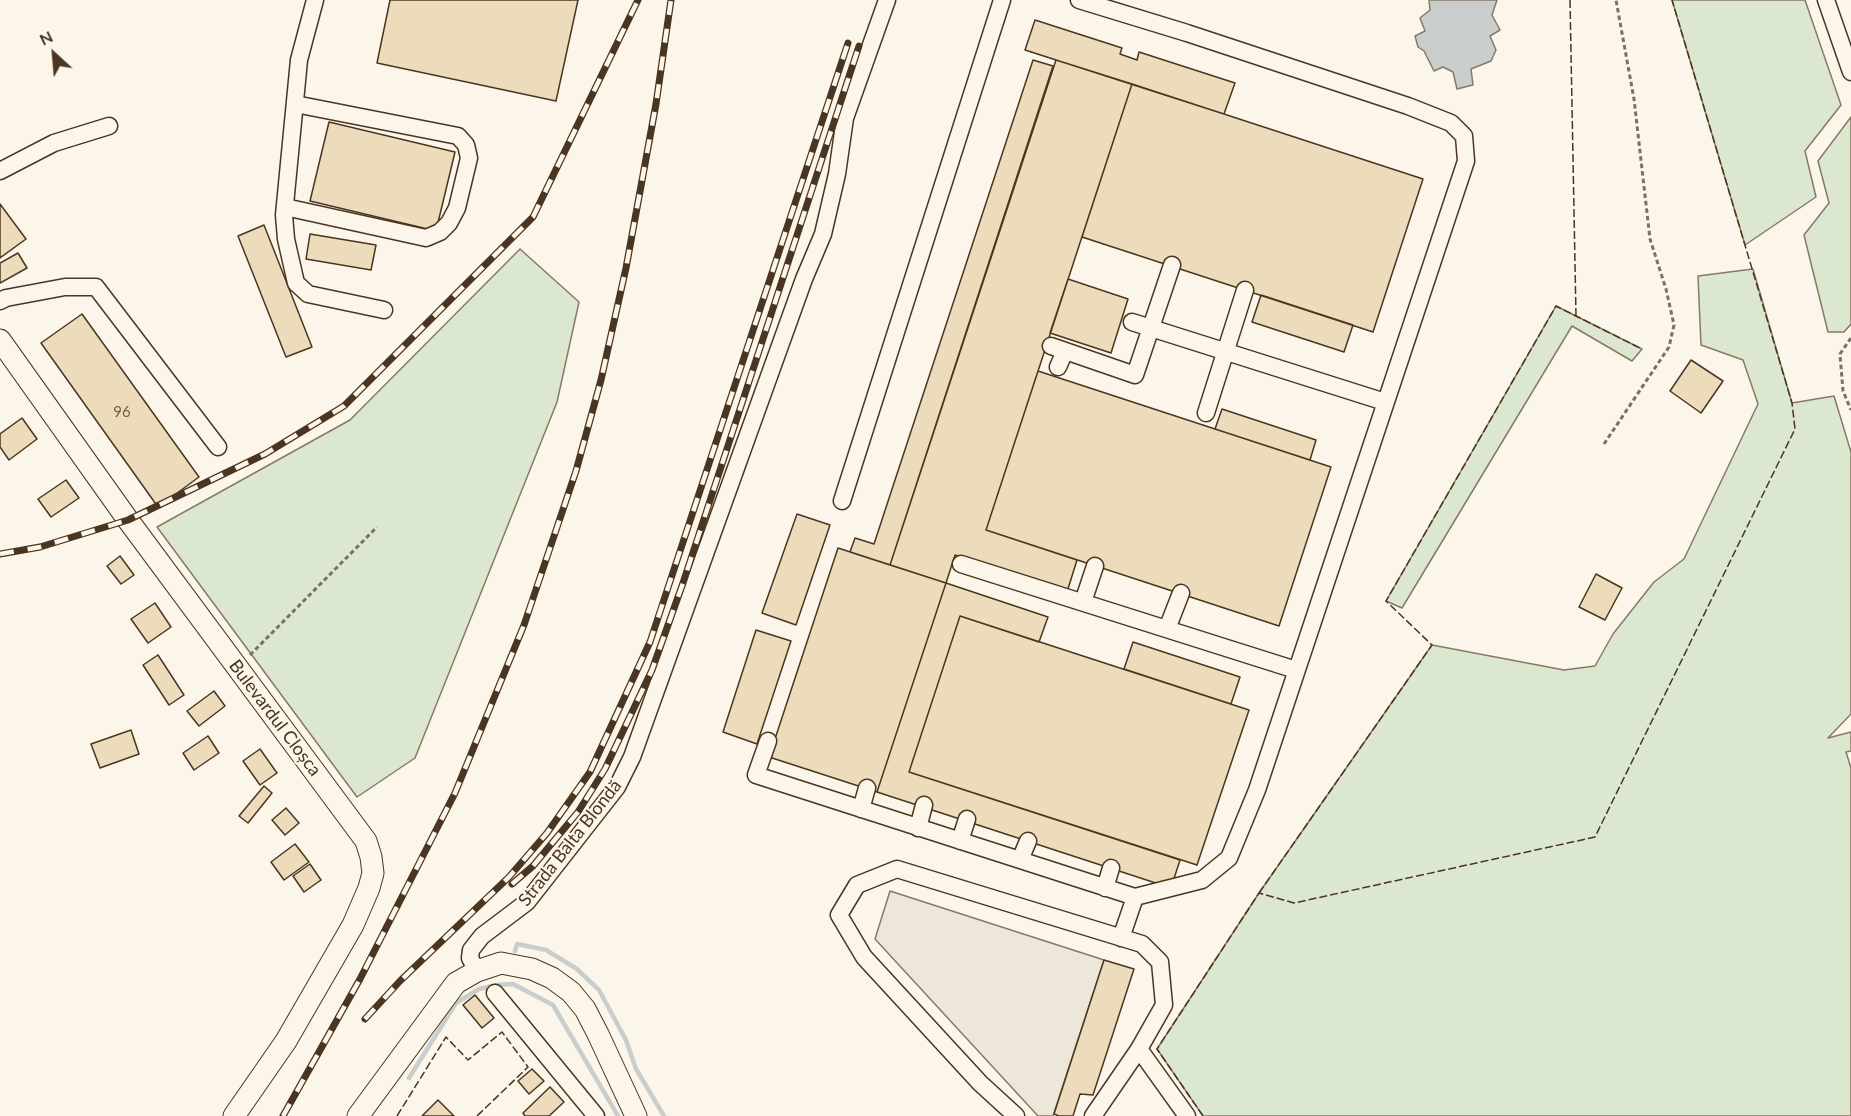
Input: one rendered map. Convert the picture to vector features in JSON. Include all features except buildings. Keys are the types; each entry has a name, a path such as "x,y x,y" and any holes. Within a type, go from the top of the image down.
{"main road":[{"name":"Bulevardul Cloșca","path":"0,340 128,520 366,840 373,873 353,926 286,1041 234,1116"},
{"path":"358,1116 456,983 477,970 501,963 516,964 552,978 571,992 585,1009 636,1116"}],"street":[{"path":"315,0 299,60 285,207 285,239 296,283 308,294 384,310"},
{"name":"Strada Balta Blondă","path":"477,970 470,957 471,950 482,936 527,902 617,787 632,757 796,301 823,234 837,174 845,118 887,0"},
{"path":"842,501 1002,0"},
{"path":"768,741 756,775 1135,897 1202,880 1229,858 1257,790 1466,161 1464,136 1451,123 1408,106 1079,0"},
{"path":"1826,0 1851,72"},
{"path":"285,207 426,238 440,232 458,208 470,158 466,145 459,136 295,104"},
{"path":"0,171 54,143 109,126"},
{"path":"1058,367 1058,348 1135,375 1172,265"},
{"path":"0,301 65,287 96,287 218,447"},
{"path":"1206,413 1245,290"},
{"path":"1132,322 1385,402"},
{"path":"961,564 1296,670"},
{"path":"1083,602 1095,566"},
{"path":"1167,629 1181,593"},
{"path":"861,809 867,789"},
{"path":"918,828 924,805"},
{"path":"960,841 967,819"},
{"path":"1020,860 1028,841"},
{"path":"1106,888 1111,868"},
{"path":"1017,1116 980,1083 864,957 839,915 857,885 897,869 1142,944 1160,962 1164,1005 1139,1050 1093,1116"},
{"path":"1121,938 1135,897"},
{"path":"495,993 596,1116"},
{"path":"1139,1050 1187,1116"}],"path":[{"path":"1604,444 1669,346 1674,325 1666,289 1650,239 1634,99 1616,0"},
{"path":"1851,338 1840,354 1843,391 1851,410"},
{"path":"261,644 377,527"}],"green space":[{"path":"1672,0 1805,0 1841,105 1805,151 1816,197 1745,245"},
{"path":"1851,117 1851,324 1844,332 1828,332 1804,235 1829,203 1818,161"},
{"path":"520,249 579,302 557,402 415,758 357,797 157,527 350,420"},
{"path":"1753,269 1792,403 1834,396 1851,452 1851,714 1828,738 1851,732 1851,751 1846,752 1851,768 1851,1116 1203,1116 1157,1049 1259,893 1432,645 1564,670 1595,666 1613,634 1654,582 1684,559 1758,404 1743,360 1701,345 1698,276"},
{"path":"1556,306 1642,349 1632,361 1572,326 1402,608 1386,601"}],"shaded area":[{"path":"1429,0 1497,0 1492,15 1500,30 1490,36 1496,50 1491,61 1471,69 1473,85 1457,89 1453,72 1443,67 1434,71 1424,51 1418,47 1415,36 1425,31 1420,18 1430,10"},
{"path":"890,891 1104,960 1053,1116 1038,1116 875,939"}],"waterway":[{"path":"515,951 517,944 546,950 577,969 599,990 626,1040 636,1069 664,1116"},
{"path":"409,1078 456,1003 479,989 513,984 553,1005 618,1116"}],"railway":[{"path":"0,554 40,547 128,520 265,454 344,406 533,217 638,0"},
{"path":"283,1116 360,979 455,793 524,625 576,471 601,380 626,268 656,104 671,0"},
{"path":"365,1019 400,981 509,877 547,833 590,772 650,642 848,43"},
{"path":"512,884 533,866 578,812 605,769 652,670 683,583 859,46"}],"fence":[{"path":"1570,0 1576,316"},
{"path":"1203,1116 1157,1049 1259,893 1294,903 1595,837 1795,429 1792,403 1672,0"},
{"path":"1259,893 1432,645 1386,601 1556,306 1642,349"},
{"path":"397,1116 446,1037 468,1060 502,1032 528,1067 477,1116"}]}
